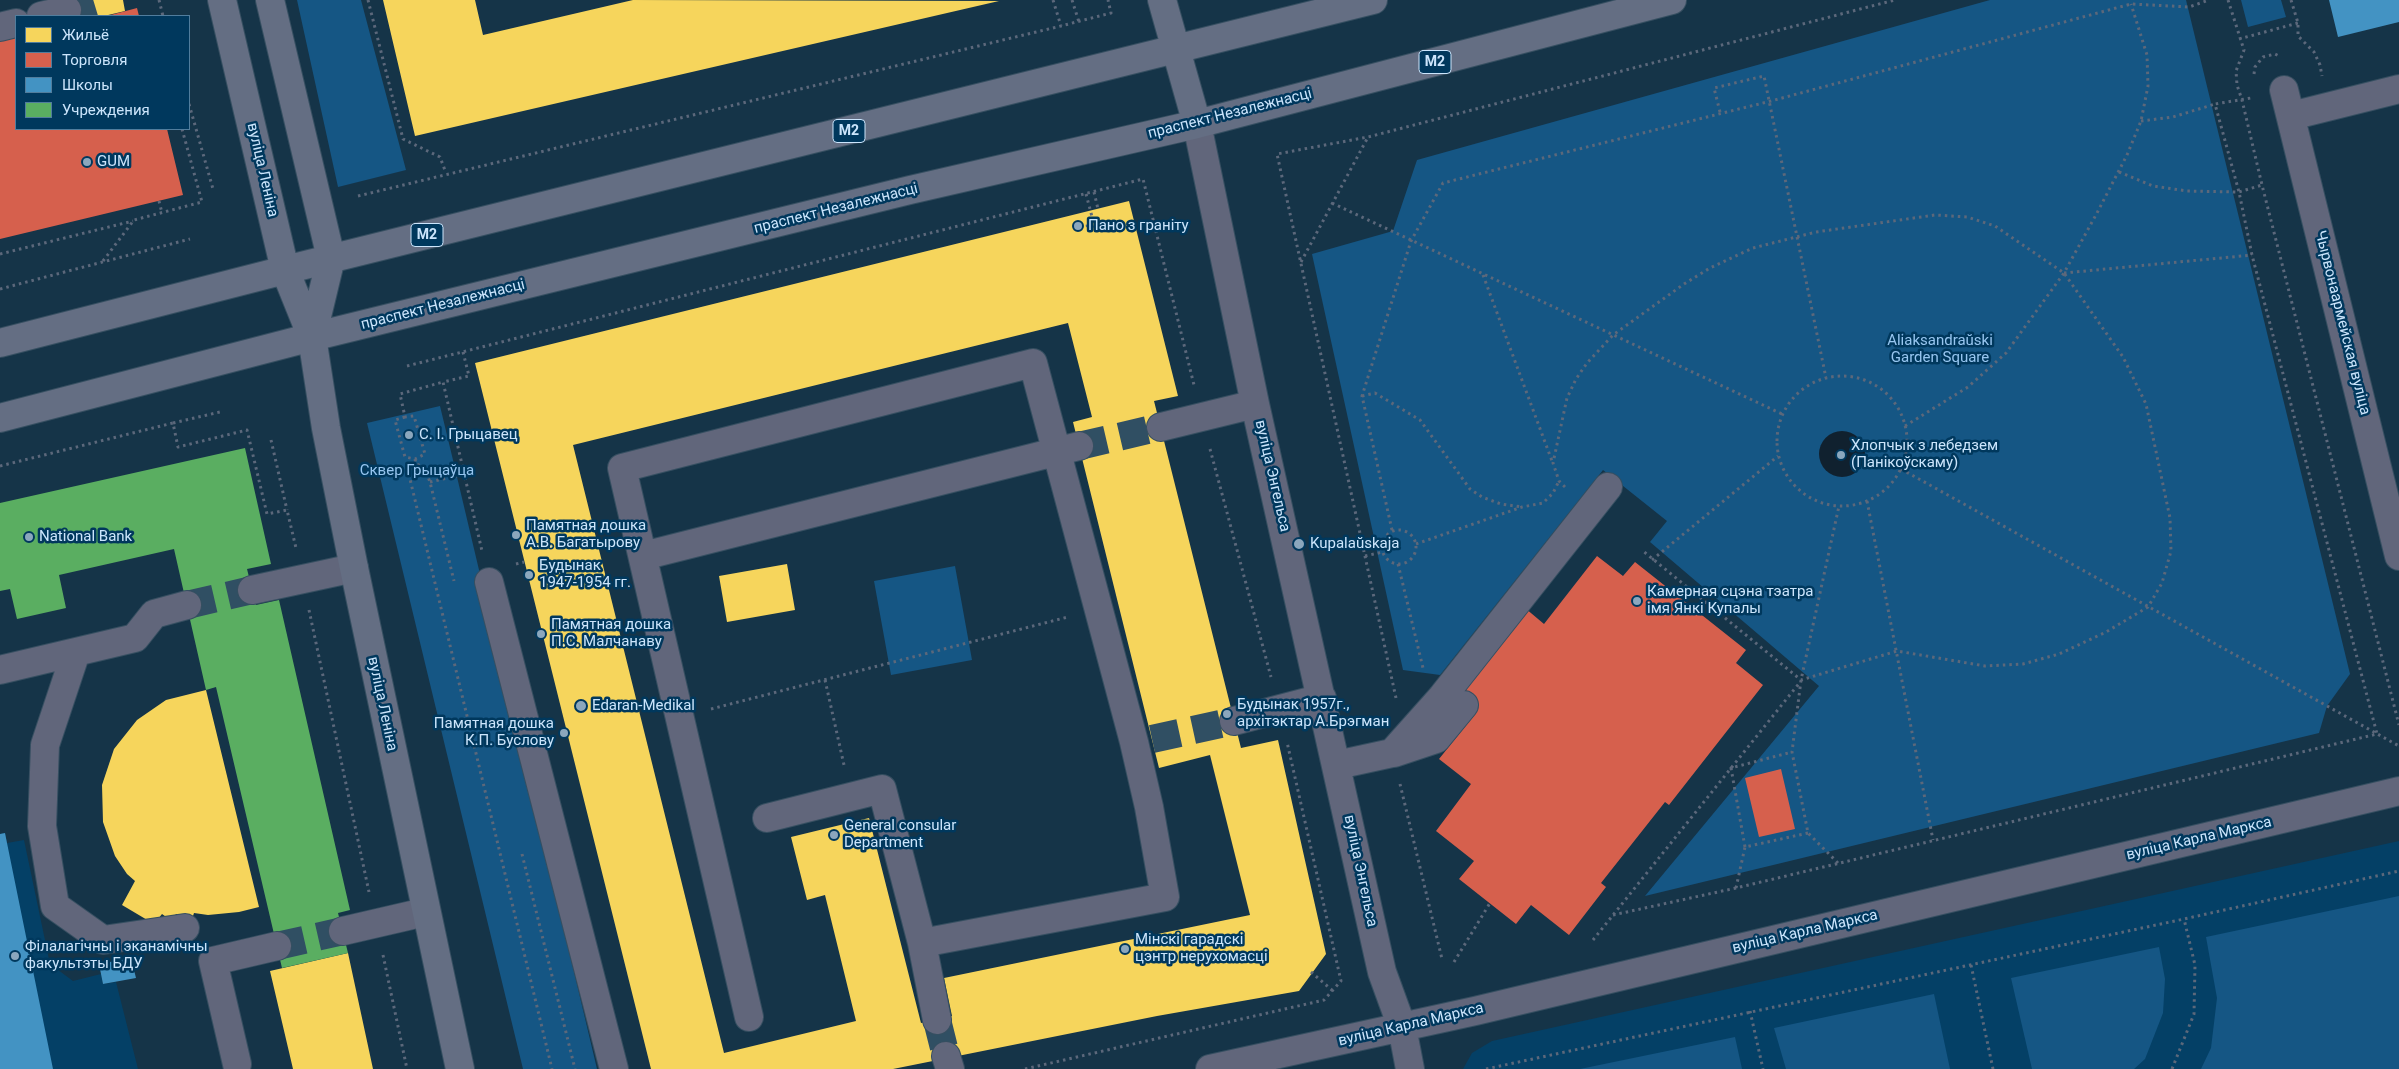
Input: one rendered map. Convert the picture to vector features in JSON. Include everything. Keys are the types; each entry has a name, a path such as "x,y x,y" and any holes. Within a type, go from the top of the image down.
{"main road":[{"name":"вуліца Леніна","path":"222,0 285,270 312,337 326,428 354,568 425,912 460,1069"},
{"name":"вуліца Леніна","path":"270,0 331,258 312,337"},
{"name":"вуліца Энгельса","path":"1162,0 1197,124"},
{"name":"М2","path":"331,258 1373,0"},
{"name":"праспект Незалежнасці","path":"0,418 312,337 900,193 1197,124 1672,0"},
{"path":"0,343 331,258"}],"street":[{"path":"0,27 15,23"},
{"path":"2291,116 2399,89"},
{"name":"Чырвонаармейская вуліца","path":"2284,90 2399,556"},
{"name":"вуліца Энгельса","path":"1197,124 1255,404 1382,972 1402,1027 1410,1069"},
{"path":"749,1017 622,468 1033,363 1067,449 1098,610 1143,740 1149,807 1165,897 922,943"},
{"path":"1161,427 1255,404"},
{"path":"643,556 1067,449"},
{"path":"1392,753 1442,697 1608,487"},
{"path":"252,590 354,568"},
{"path":"489,582 614,1069"},
{"path":"0,670 136,638 154,614 187,605"},
{"path":"76,652 45,744 42,826 55,906 103,940 185,928"},
{"path":"1234,721 1322,698"},
{"path":"1337,765 1392,753 1436,739 1464,705"},
{"path":"768,818 882,789 922,943 937,1020"},
{"name":"вуліца Карла Маркса","path":"1210,1069 1402,1027 2399,791"},
{"path":"343,931 425,912"},
{"path":"237,1064 213,961 277,946"}],"path":[{"path":"159,0 163,15"},
{"path":"368,0 402,139 440,156 446,174"},
{"path":"1053,0 1061,26"},
{"path":"1072,0 1079,22"},
{"path":"358,196 1079,22 1111,13 1108,0"},
{"path":"1397,702 1277,154 1368,137 1895,0"},
{"path":"1392,530 1362,396 1411,241 1443,183 1771,100 2131,4 2188,7 2209,0"},
{"path":"2228,0 2244,50 2236,71 2237,84 2399,725"},
{"path":"2141,121 2173,117 2215,104 2284,90 2323,78 2314,52 2298,36 2298,23 2291,0"},
{"path":"1905,426 1968,387 2006,353 2064,273 2119,172 2141,121 2148,86 2146,55 2131,4"},
{"path":"2239,39 2298,23"},
{"path":"1720,112 1714,88 1764,76 1771,100 1826,378"},
{"path":"2215,104 2239,192 2252,255 2377,734"},
{"path":"190,108 213,189"},
{"path":"0,254 202,202 182,130"},
{"path":"1301,263 1368,137"},
{"path":"2119,172 2153,186 2187,192 2239,192 2262,185"},
{"path":"407,366 1143,179"},
{"path":"1094,192 1098,209"},
{"path":"1086,194 1095,228 1088,230 1086,224"},
{"path":"159,201 162,212"},
{"path":"1332,204 1782,414"},
{"path":"1553,463 1567,398 1587,363 1613,335 1710,268 1753,248 1798,237 1889,220 1935,215 1967,218 1995,226 2064,273 2123,357 2146,404 2170,518 2171,552 2162,583 2148,607 2106,632 2059,654 2024,664 1985,666 1897,651 1801,680 1593,940"},
{"path":"104,261 134,220"},
{"path":"0,289 190,239"},
{"path":"2064,273 2252,255"},
{"path":"1483,274 1559,481 1590,509"},
{"path":"405,417 400,394 469,376 463,352"},
{"path":"1851,376 1875,385 1894,403 1905,426 1907,440 1901,469 1887,488 1868,501 1839,506 1812,499 1800,491 1783,469 1778,456 1777,441 1782,414 1800,391 1812,383 1826,378 1851,376"},
{"path":"443,382 489,582"},
{"path":"1362,396 1376,393 1420,420 1470,489 1482,498 1501,504 1522,507"},
{"path":"0,466 220,412"},
{"path":"414,416 425,454 415,459 405,458 395,420 405,417 414,416"},
{"path":"173,423 178,447 247,430 267,514 287,510"},
{"path":"271,440 303,580 407,1069"},
{"path":"1652,560 1778,456"},
{"path":"415,459 416,464 410,468 408,475 552,1069"},
{"path":"1901,469 2399,746"},
{"path":"430,482 465,474"},
{"path":"1416,544 1522,507 1543,503 1553,493 1559,481"},
{"path":"1868,501 1932,840"},
{"path":"1839,506 1801,680 1792,752 1808,833 1839,863"},
{"path":"1392,530 1406,531 1414,538 1416,544 1410,559 1398,564 1390,561 1381,546 1384,538 1392,530"},
{"path":"1643,551 1801,680"},
{"path":"1365,556 1383,552"},
{"path":"1398,564 1425,676"},
{"path":"681,717 1098,610"},
{"path":"825,680 851,797"},
{"path":"1613,915 1736,888 2377,734"},
{"path":"1731,768 1792,752"},
{"path":"1392,753 1442,959"},
{"path":"1731,768 1744,847 1736,888"},
{"path":"1744,847 1808,833"},
{"path":"1486,1069 2184,919 2399,870"},
{"path":"1454,962 1490,903"},
{"path":"2172,1069 2178,1060 2194,1014 2195,965 2184,919"},
{"path":"1970,965 1993,1069"},
{"path":"1311,972 1332,991"},
{"path":"1750,1011 1763,1069"}],"shaded area":[{"path":"1842,431 1855,435 1861,441 1865,454 1861,467 1855,473 1842,477 1829,473 1823,467 1819,454 1823,441 1829,435"},
{"path":"5,833 7,843 24,840 50,964 73,981 101,974 103,984 116,982 138,1069 0,1069 0,834"},
{"path":"2399,841 2399,1069 1463,1069 1472,1053 1492,1041"}],"green space":[{"path":"297,0 361,0 406,170 338,187"},
{"name":"Aliaksandraŭski Garden Square","path":"1990,0 2186,0 2350,674 2327,706 2319,733 1645,896 1819,686 1650,542 1667,521 1603,470 1440,675 1403,670 1312,254 1393,231 1417,160"},
{"path":"2241,0 2281,0 2286,17 2248,27"},
{"name":"Сквер Грыцаўца","path":"440,406 597,1069 523,1069 367,423"},
{"path":"955,566 972,660 891,675 874,581"},
{"path":"2399,896 2399,1069 2201,1069 2211,1048 2217,998 2206,937"},
{"path":"2159,947 2165,979 2163,1013 2145,1059 2134,1069 2032,1069 2011,978"},
{"path":"1934,994 1950,1069 1786,1069 1774,1028"},
{"path":"1735,1037 1742,1069 1580,1069"}],"building: Жильё":[{"path":"64,0 123,0 125,11 108,15 69,15"},
{"path":"383,0 475,0 483,35 633,0 999,1 415,136"},
{"path":"1129,201 1178,396 1154,401 1241,748 1278,740 1326,954 1299,991 1157,1016 893,1069 651,1069 475,363","holes":["1068,323 1092,417 1073,422 1159,768 1210,755 1250,915 944,978 952,1016 921,1023 869,818 791,837 807,900 825,895 856,1021 724,1053 573,445"]},
{"path":"787,564 795,610 727,622 719,576"},
{"path":"206,690 259,907 239,912 208,915 194,913 192,919 176,914 172,921 162,914 154,924 122,905 135,881 127,874 115,856 103,822 102,785 114,749 137,720 166,700"},
{"path":"348,953 373,1069 293,1069 270,971"}],"building: Торговля":[{"path":"137,8 139,15 111,15"},
{"name":"GUM","path":"15,37 15,130 167,130 183,195 0,239 0,41"},
{"path":"1597,556 1623,576 1635,562 1746,650 1736,663 1763,685 1669,805 1665,802 1601,883 1606,887 1569,935 1531,905 1516,924 1459,879 1474,861 1436,831 1471,784 1439,759 1476,713 1455,697 1525,608 1544,624"},
{"path":"1781,769 1795,829 1759,837 1745,778"}],"building: Школы":[{"path":"2329,0 2399,0 2399,22 2338,37"},
{"name":"Філалагічны і эканамічны факультэты БДУ","path":"5,833 53,1069 0,1069 0,834"},
{"path":"131,958 136,978 103,984 99,964"}],"building: Учреждения":[{"path":"245,448 271,564 247,569 256,605 279,600 350,910 338,913 348,953 282,968 216,687 206,690 174,549 59,575 66,608 17,619 10,589 0,591 0,503"}],"tunnel":[{"path":"67,10 100,0"},
{"path":"1079,446 1161,427"},
{"path":"187,605 252,590"},
{"path":"1152,739 1234,721"},
{"path":"277,946 343,931"},
{"path":"937,1020 946,1056"}],"place":[{"name":"GUM","path":"87,162"},
{"name":"Пано з граніту","path":"1078,226"},
{"name":"С. І. Грыцавец","path":"409,435"},
{"name":"Хлопчык з лебедзем (Панікоўскаму)","path":"1841,455"},
{"name":"Памятная дошка А.В. Багатырову","path":"516,535"},
{"name":"National Bank","path":"29,537"},
{"name":"Kupalaŭskaja","path":"1299,544"},
{"name":"Будынак 1947-1954 гг.","path":"529,575"},
{"name":"Камерная сцэна тэатра імя Янкі Купалы","path":"1637,601"},
{"name":"Памятная дошка П.С. Малчанаву","path":"541,634"},
{"name":"Edaran-Medikal","path":"581,706"},
{"name":"Будынак 1957г., архітэктар А.Брэгман","path":"1227,714"},
{"name":"Памятная дошка К.П. Буслову","path":"564,733"},
{"name":"General consular Department","path":"834,835"},
{"name":"Мінскі гарадскі цэнтр нерухомасці","path":"1125,949"},
{"name":"Філалагічны і эканамічны факультэты БДУ","path":"15,956"}]}
